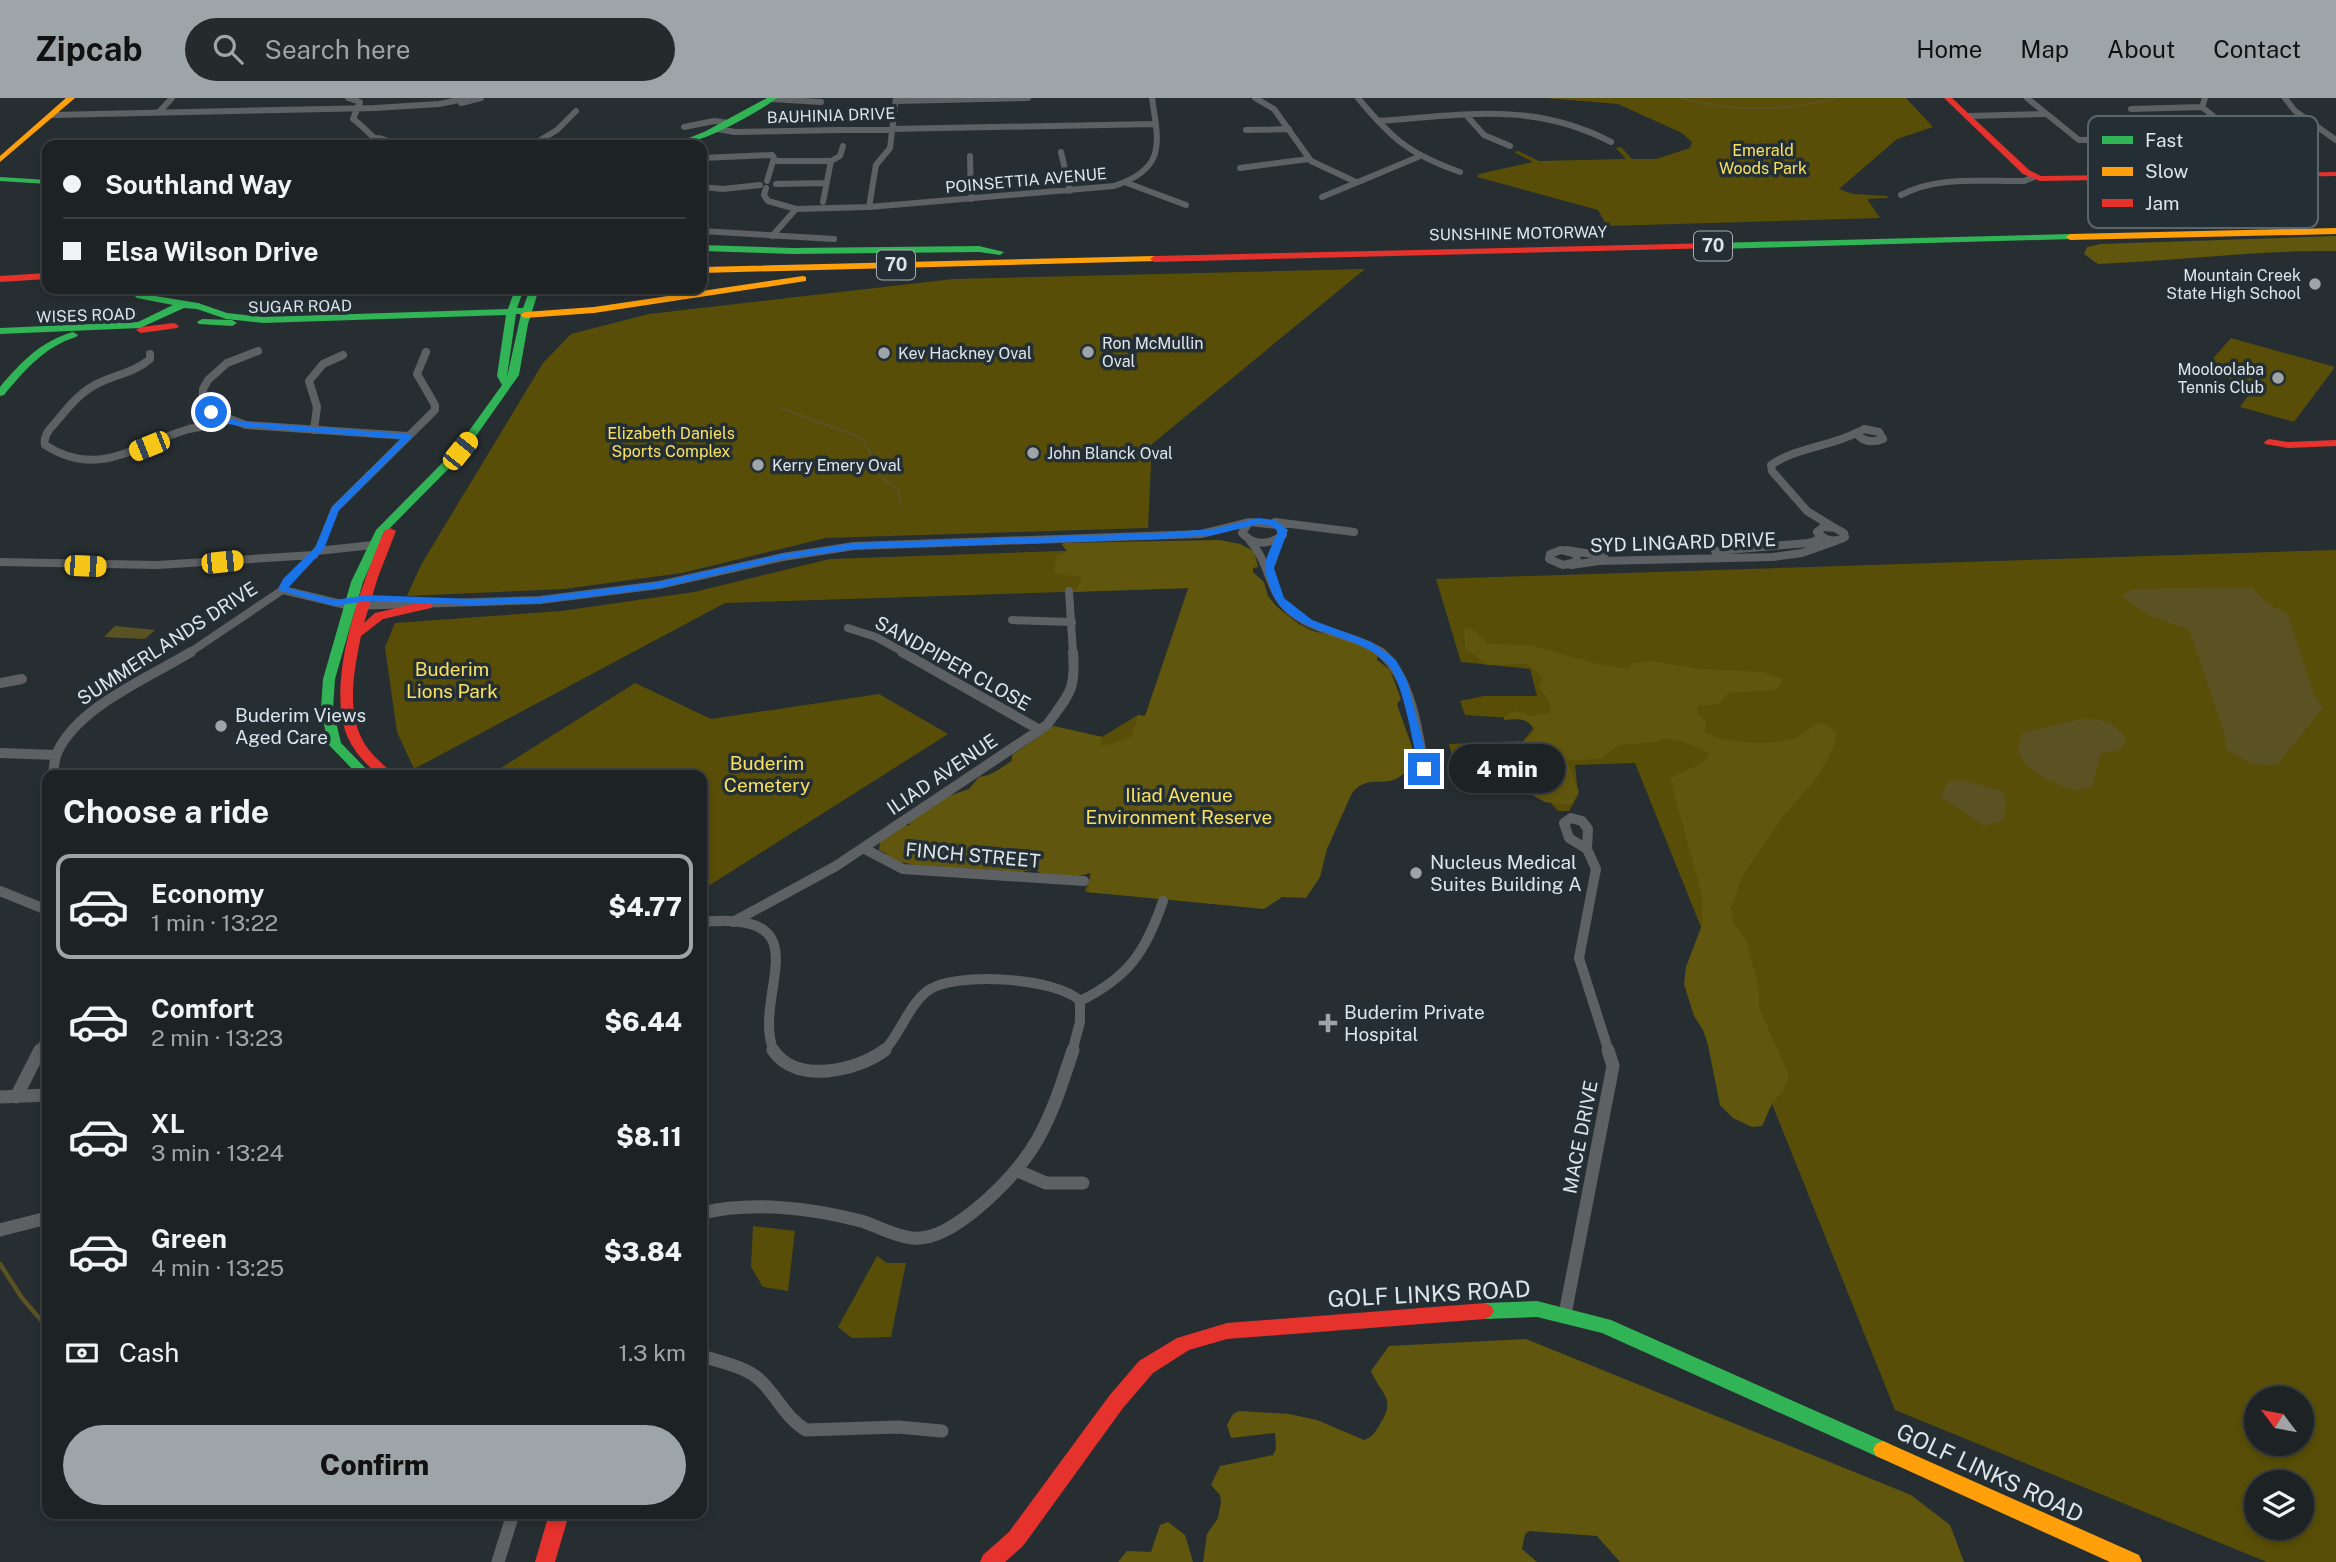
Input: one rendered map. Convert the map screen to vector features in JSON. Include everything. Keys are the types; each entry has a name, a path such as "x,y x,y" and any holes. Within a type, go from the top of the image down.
{"main road":[{"path":"0,160 71,98"},
{"path":"688,140 723,126 773,98"},
{"path":"1948,98 2034,177 2060,181 2088,180"},
{"path":"2318,174 2336,174"},
{"path":"0,179 42,182"},
{"name":"SUNSHINE MOTORWAY","path":"2318,220 2336,220"},
{"name":"SUNSHINE MOTORWAY","path":"707,259 2088,226"},
{"name":"SUNSHINE MOTORWAY","path":"707,270 2336,231"},
{"path":"707,248 793,251 979,249 1000,252"},
{"name":"SUGAR ROAD","path":"707,293 806,279 1091,261"},
{"path":"0,279 42,276"},
{"path":"0,289 42,287"},
{"path":"132,294 174,326"},
{"path":"140,294 154,300 203,306 208,317"},
{"path":"476,315 516,294"},
{"path":"360,770 338,749 327,717 329,679 354,602 373,545 393,520 460,451 479,428 505,383 514,375 518,294"},
{"path":"517,319 531,294"},
{"name":"SUGAR ROAD","path":"208,317 263,320 476,315 517,319 703,294"},
{"name":"WISES ROAD","path":"0,333 140,325 185,304"},
{"name":"WISES ROAD","path":"0,333 29,335 174,326 208,317"},
{"path":"0,393 40,348 58,338 89,332"},
{"path":"29,335 41,341 40,348"},
{"path":"2269,442 2288,445 2336,443"},
{"path":"354,644 354,602 393,520"},
{"path":"381,770 365,754 347,722 344,698 346,673 354,644 364,627 379,615 427,605"},
{"name":"GOLF LINKS ROAD","path":"990,1562 1016,1539 1116,1402 1146,1367 1184,1344 1227,1331 1457,1312 1537,1309 1605,1326 1653,1346 2095,1553 2132,1562"},
{"path":"544,1561 557,1519"}],"street":[{"path":"159,112 172,98"},
{"path":"348,98 360,102 352,119 372,135 387,140"},
{"path":"375,108 439,104 468,98"},
{"path":"52,115 431,108 481,98"},
{"path":"773,98 821,102"},
{"path":"869,207 876,165 890,148 896,99 1028,98"},
{"name":"POINSETTIA AVENUE","path":"796,209 869,207 971,199 1070,191 1127,183 1147,173 1159,150 1152,98"},
{"path":"1255,98 1275,107 1309,159 1324,169 1356,181"},
{"path":"1358,98 1394,141 1418,157 1460,172"},
{"path":"2026,98 2072,137 2088,142"},
{"path":"2202,107 2205,98"},
{"path":"2285,98 2302,116"},
{"path":"2131,108 2202,107 2213,116"},
{"path":"540,140 557,130 576,111"},
{"path":"1378,121 1511,113 1547,116 1572,123 1611,142"},
{"path":"1968,116 2044,114"},
{"path":"1466,116 1484,135 1510,146"},
{"name":"BAUHINIA DRIVE","path":"684,127 712,121 735,132 1156,124"},
{"path":"2318,127 2336,140"},
{"path":"1246,130 1289,129"},
{"path":"534,140 557,130"},
{"path":"372,135 375,140"},
{"path":"773,161 831,161 841,156 843,146"},
{"path":"1061,152 1070,191"},
{"path":"707,158 772,155 773,161 764,185 764,195 768,201 796,209 772,236"},
{"path":"970,156 971,199"},
{"path":"1322,197 1418,157"},
{"path":"1240,168 1309,159"},
{"path":"823,202 831,161"},
{"path":"1901,195 1912,188 1928,185 2024,181 2034,177"},
{"path":"707,187 723,189 827,183"},
{"path":"1127,183 1186,205"},
{"path":"707,231 834,239"},
{"path":"226,421 205,406 203,391 206,383 226,364 258,351"},
{"path":"316,553 335,509 435,409 417,374 426,352"},
{"path":"150,354 150,359 138,368 103,380 89,389 48,431 44,439 45,445 69,459 108,458 125,455 189,429 226,421 408,436"},
{"path":"314,430 317,407 309,382 323,364 343,355"},
{"path":"1807,511 1845,534 1842,540 1836,541 1818,534 1807,511 1772,471 1771,465 1781,459 1837,443 1858,432 1861,438 1872,442 1837,443"},
{"path":"354,602 540,600 659,585 783,556 854,546 1201,534 1267,543 1280,538 1315,533 1351,535 1269,522 1201,534"},
{"path":"1269,522 1283,530 1269,568"},
{"path":"1248,524 1242,533 1262,552 1276,594 1289,609 1317,626 1368,644 1396,667 1424,769"},
{"name":"SYD LINGARD DRIVE","path":"1566,550 1615,557 1661,556 1803,544 1816,541 1820,528 1833,527"},
{"name":"SYD LINGARD DRIVE","path":"1571,565 1599,561 1773,557 1802,553 1836,541"},
{"path":"0,562 120,567 316,553 373,545"},
{"path":"1566,550 1578,558 1571,565 1559,565 1549,559 1552,551 1566,550"},
{"name":"SUMMERLANDS DRIVE","path":"55,755 85,718 104,703 195,650 283,590 287,581 316,553"},
{"path":"283,590 354,602 427,605 472,602"},
{"name":"ILIAD AVENUE","path":"733,922 830,869 1052,720 1074,684 1076,670 1069,591"},
{"path":"1012,620 1072,622"},
{"name":"SANDPIPER CLOSE","path":"848,628 876,637 1040,730"},
{"path":"0,683 22,679"},
{"path":"0,753 55,755 54,770"},
{"name":"FINCH STREET","path":"863,848 903,869 1084,881"},
{"name":"MACE DRIVE","path":"1565,1314 1613,1066 1579,958 1596,869 1587,849"},
{"path":"0,891 42,908"},
{"path":"1080,1001 1102,991 1141,953 1149,941 1163,901"},
{"path":"707,922 733,922 755,928 768,937 776,948 768,1044 779,1060 802,1069 849,1068 876,1058 895,1042 920,999 942,983 971,980 1043,984 1066,990 1080,1001 1081,1018 1051,1113 1034,1151 1017,1171 955,1224 937,1234 918,1238 901,1237 863,1221 820,1213 744,1207 707,1212"},
{"path":"16,1097 42,1048"},
{"path":"0,1097 42,1095"},
{"path":"1017,1171 1046,1183 1083,1183"},
{"path":"0,1230 42,1219"},
{"path":"707,1358 744,1370 761,1380 793,1422 806,1430 907,1427 942,1431"},
{"path":"499,1562 512,1519"}],"green space":[{"name":"Emerald Woods Park","path":"1546,98 1906,98 1933,127 1897,139 1839,189 1853,194 1887,196 1888,198 1867,199 1880,218 1607,226 1598,210 1477,177 1479,174 1533,162 1514,152 1518,151 1539,161 1626,159 1616,148 1621,147 1632,159 1656,159 1690,148 1692,142 1682,133 1618,104"},
{"path":"2336,236 2336,251 2277,252 2098,264 2084,254 2087,247 2101,244"},
{"name":"Elizabeth Daniels Sports Complex","path":"1365,269 1152,444 1148,528 826,538 682,573 564,589 407,596 421,565 543,363 571,334 649,314 953,279"},
{"name":"Mooloolaba Tennis Club","path":"2231,338 2335,367 2294,422 2240,407 2255,386 2202,371"},
{"name":"Iliad Avenue Environment Reserve","path":"1219,540 1240,544 1254,551 1258,567 1253,568 1253,572 1264,582 1268,596 1276,606 1299,624 1313,631 1351,640 1378,654 1377,660 1390,670 1401,699 1397,704 1413,750 1410,768 1396,779 1363,784 1352,793 1327,849 1320,877 1306,898 1282,897 1264,909 1088,892 1091,873 1054,877 1035,869 1022,872 914,865 885,858 887,854 879,850 880,842 900,826 910,825 909,821 946,797 969,789 979,777 1012,761 1012,755 1054,726 1102,737 1100,745 1104,745 1132,737 1138,715 1145,716 1189,588 1073,592 1081,583 1080,577 1057,574 1054,570 1057,556 1067,551 1063,543"},
{"name":"Iliad Avenue Environment Reserve","path":"1231,545 1267,609 1390,680 1411,768 1304,754 1240,906 1085,892 1091,873 907,860 899,836 1061,728 1102,737 1138,715 1145,717 1188,588 725,603 414,769 397,732 385,647 395,623 561,611 694,592 830,559"},
{"path":"2336,550 2336,1562 2267,1562 1895,1410 1635,763 1575,765 1578,795 1569,811 1558,811 1532,783 1457,774 1449,744 1523,741 1541,720 1465,715 1460,701 1484,696 1537,696 1530,669 1461,662 1436,579"},
{"path":"1471,628 1489,644 1530,645 1594,663 1628,669 1633,663 1652,661 1699,669 1763,672 1782,679 1779,687 1774,690 1728,693 1719,704 1697,706 1699,715 1707,723 1704,732 1713,736 1751,743 1778,742 1799,736 1817,723 1825,724 1837,732 1832,751 1818,776 1783,817 1743,875 1731,908 1733,922 1746,940 1759,988 1759,1008 1788,1072 1786,1086 1772,1104 1762,1126 1752,1127 1733,1118 1720,1105 1708,1045 1694,1016 1684,984 1686,967 1702,925 1702,896 1670,779 1701,763 1710,754 1683,742 1668,739 1618,745 1600,759 1567,760 1579,792 1571,805 1545,802 1532,795 1527,773 1511,754 1535,731 1526,721 1504,720 1504,717 1515,711 1532,716 1550,713 1551,704 1539,687 1543,677 1527,664 1487,665 1465,648 1464,629"},
{"name":"Buderim Cemetery","path":"635,683 711,719 879,694 948,734 707,887 707,770 498,770"},
{"path":"753,1226 795,1231 788,1291 763,1287 751,1267"},
{"path":"877,1256 887,1263 906,1263 891,1337 852,1338 838,1327"},
{"path":"1526,1339 1911,1495 1950,1525 1964,1562 1620,1562 1597,1536 1529,1531 1525,1534 1522,1549 1537,1562 1203,1562 1207,1534 1218,1518 1221,1502 1220,1495 1211,1485 1220,1466 1273,1455 1276,1449 1275,1433 1231,1438 1227,1425 1233,1414 1239,1411 1289,1414 1317,1420 1364,1440 1376,1431 1387,1408 1386,1397 1371,1371 1389,1346"},
{"path":"1168,1522 1185,1535 1193,1562 1118,1562 1127,1551 1151,1552 1160,1525"}],"shaded area":[{"path":"2252,588 2265,601 2288,615 2314,695 2323,708 2277,765 2252,764 2226,749 2225,736 2189,630 2148,615 2121,596 2133,589"},
{"path":"115,626 155,630 145,639 104,637"},
{"path":"2081,719 2108,722 2127,740 2118,751 2101,753 2092,787 2074,791 2042,777 2025,764 2018,751 2022,733"},
{"path":"1961,780 2003,791 2006,803 2003,821 1984,826 1940,796 1948,782"}],"waterway":[{"path":"1680,98 1739,108 1797,106 1836,98"},
{"path":"781,408 862,438 885,480 899,490 900,504"},
{"path":"0,1264 22,1298 42,1321"}],"traffic: fast":[{"path":"690,140 709,133 773,98"},
{"path":"0,179 42,182"},
{"path":"1715,246 2070,237"},
{"path":"707,248 793,251 979,249 1000,252"},
{"path":"137,294 180,304"},
{"path":"505,383 502,376 510,317 517,294"},
{"path":"360,770 335,744 327,709 329,679 357,582 380,532 460,451 514,375 523,324 532,294"},
{"path":"0,331 140,325 183,305 198,306 226,316 263,320 527,311"},
{"path":"202,322 232,323"},
{"path":"0,393 41,350 73,335"},
{"path":"1485,1311 1537,1309 1605,1326 1883,1450"}],"traffic: slow":[{"path":"0,160 71,98"},
{"path":"2070,237 2336,231"},
{"path":"707,270 1154,259"},
{"path":"707,293 803,279"},
{"path":"525,315 594,310 702,294"},
{"path":"1883,1450 2132,1562"}],"traffic: jam":[{"path":"1948,98 2026,172 2040,179 2088,178"},
{"path":"2318,174 2336,174"},
{"path":"1154,259 1715,246"},
{"path":"0,279 42,276"},
{"path":"141,330 174,326"},
{"path":"2269,442 2288,445 2336,443"},
{"path":"381,770 367,756 353,733 348,711 347,687 350,660 363,604 390,531"},
{"path":"360,633 379,616 427,605"},
{"path":"990,1562 1016,1539 1116,1402 1146,1367 1184,1344 1227,1331 1485,1311"},
{"path":"545,1562 558,1519"}],"place":[{"name":"Mountain Creek State High School","path":"2315,284"},
{"name":"Ron McMullin Oval","path":"1088,352"},
{"name":"Kev Hackney Oval","path":"884,353"},
{"name":"Mooloolaba Tennis Club","path":"2278,378"},
{"name":"John Blanck Oval","path":"1033,453"},
{"name":"Kerry Emery Oval","path":"758,465"},
{"name":"Buderim Views Aged Care","path":"221,726"},
{"name":"Nucleus Medical Suites Building A","path":"1416,873"},
{"name":"Buderim Private Hospital","path":"1328,1023"}],"route":[{"path":"211,412 226,421 246,425 408,436 335,509 319,549 287,581 283,590 335,603 367,598 472,602 540,600 659,585 822,549 914,543 1201,534 1258,521 1272,522 1283,530 1269,568 1279,599 1308,622 1360,640 1392,662 1400,673 1424,769"}],"park label":[{"name":"Buderim Lions Park","path":"452,680"}]}
